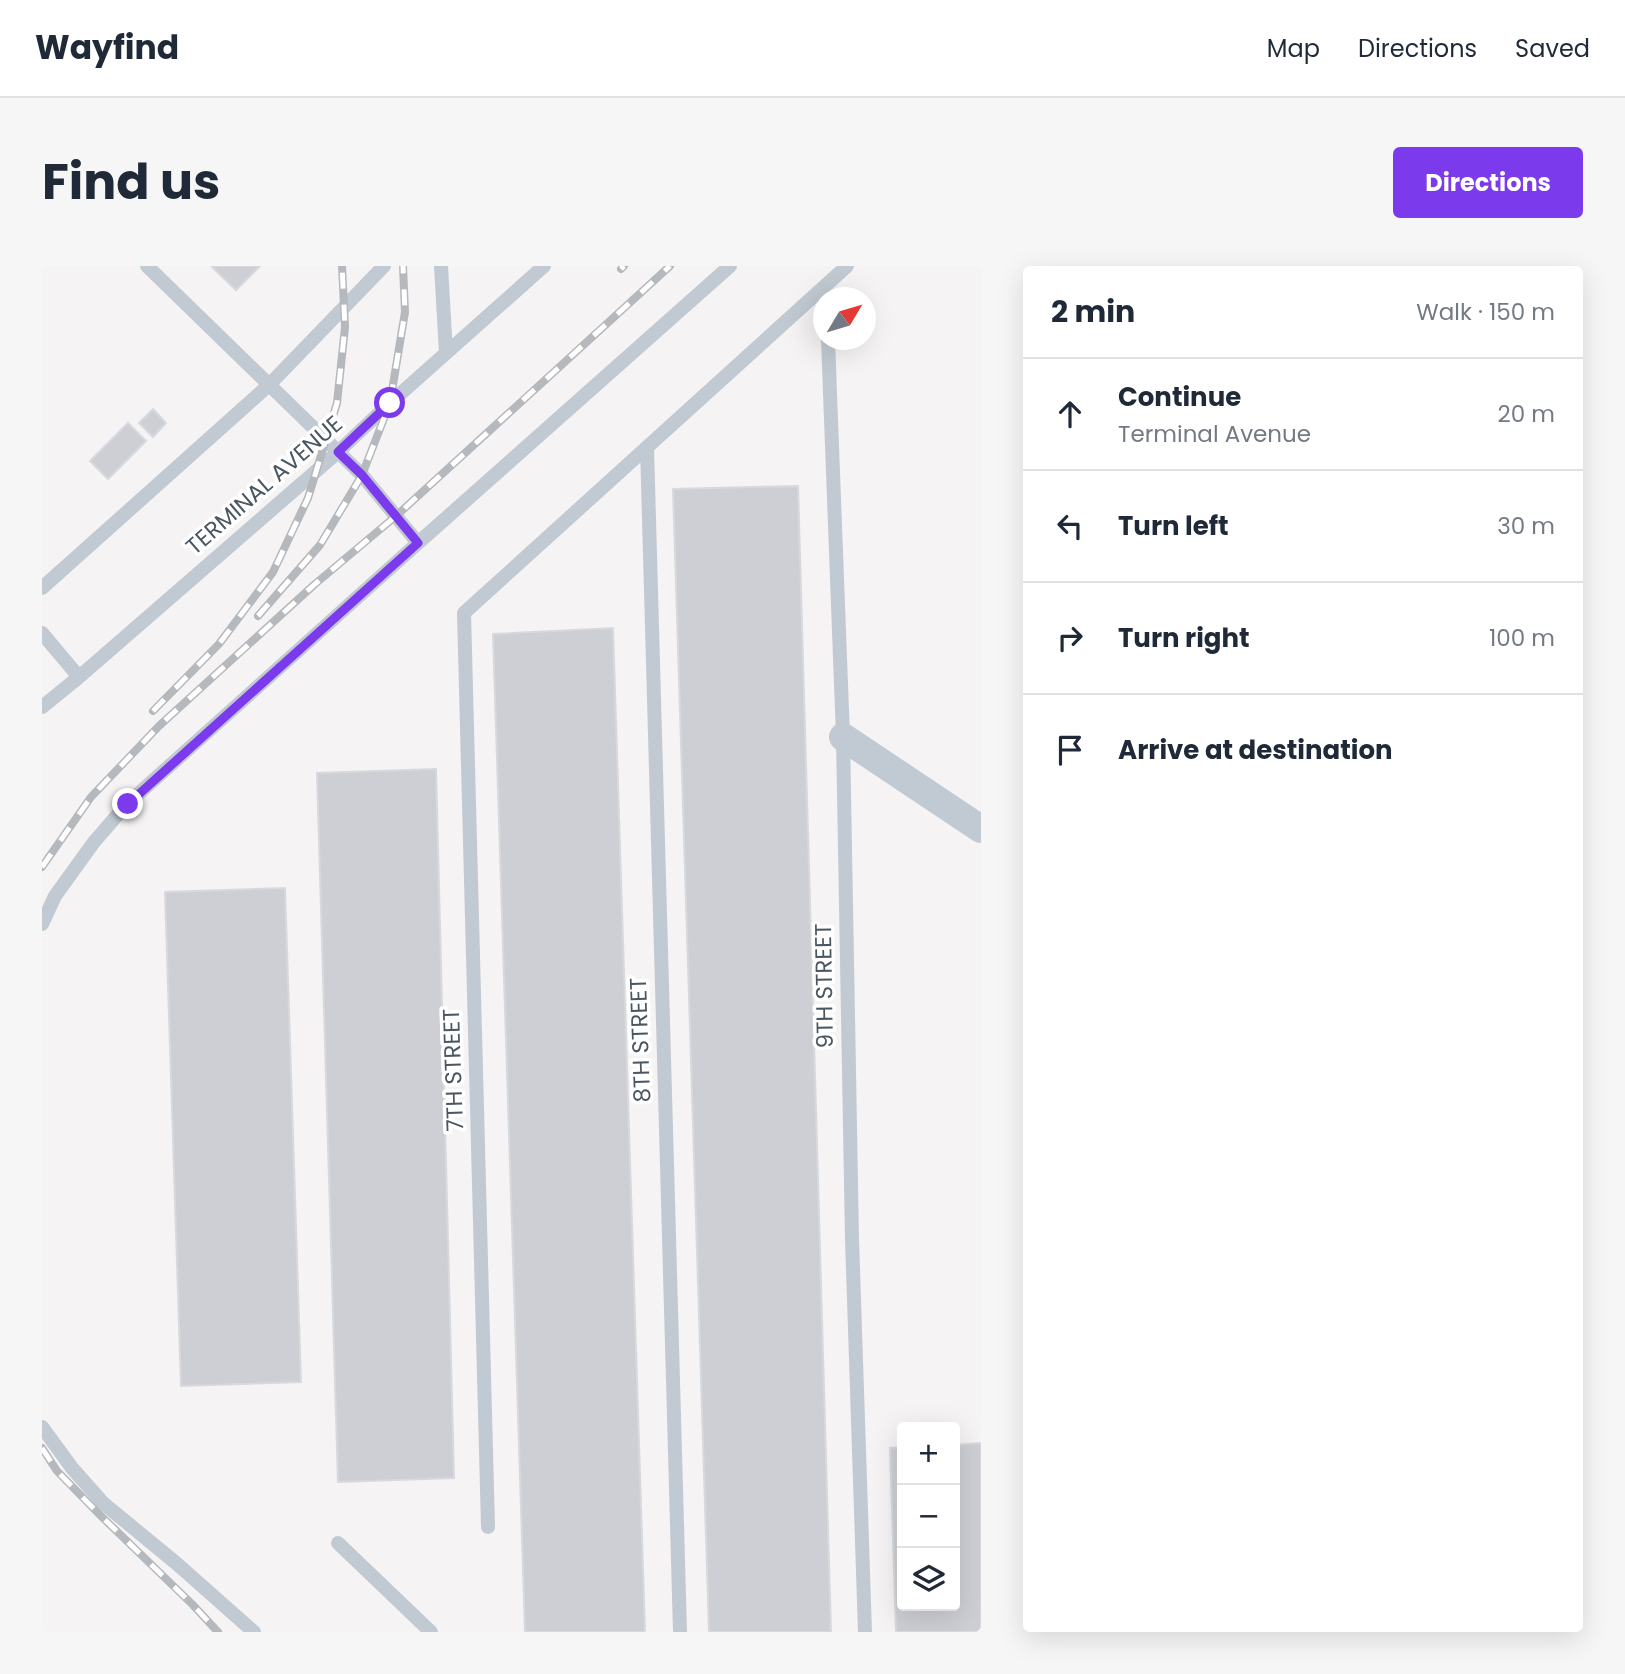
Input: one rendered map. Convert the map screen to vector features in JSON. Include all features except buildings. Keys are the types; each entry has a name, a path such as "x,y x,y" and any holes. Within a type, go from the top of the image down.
{"street":[{"path":"843,737 981,829"}],"lane":[{"path":"147,266 369,483 418,543"},
{"path":"42,587 269,386 384,266"},
{"path":"441,266 446,353"},
{"name":"TERMINAL AVENUE","path":"42,707 338,452 544,266"},
{"path":"42,924 55,896 94,842 128,804 730,266"},
{"path":"830,287 848,266"},
{"path":"647,447 813,303"},
{"name":"9TH STREET","path":"828,350 843,737 852,1239 864,1632"},
{"name":"7TH STREET","path":"488,1527 464,613 647,447"},
{"name":"8TH STREET","path":"647,447 680,1632"},
{"path":"42,633 79,677"},
{"path":"42,1427 72,1468 103,1503 254,1632"},
{"path":"338,1543 431,1632"}],"railway":[{"path":"153,711 219,644 273,572 308,498 337,403 345,327 342,266"},
{"path":"258,616 320,545 362,475 390,403 405,312 403,266"},
{"path":"621,269 624,266"},
{"path":"42,867 91,797 159,726 315,584 396,516 670,266"},
{"path":"42,1448 57,1471 218,1632"}],"route":[{"path":"128,804 418,543 362,475 338,452 390,403"}]}
